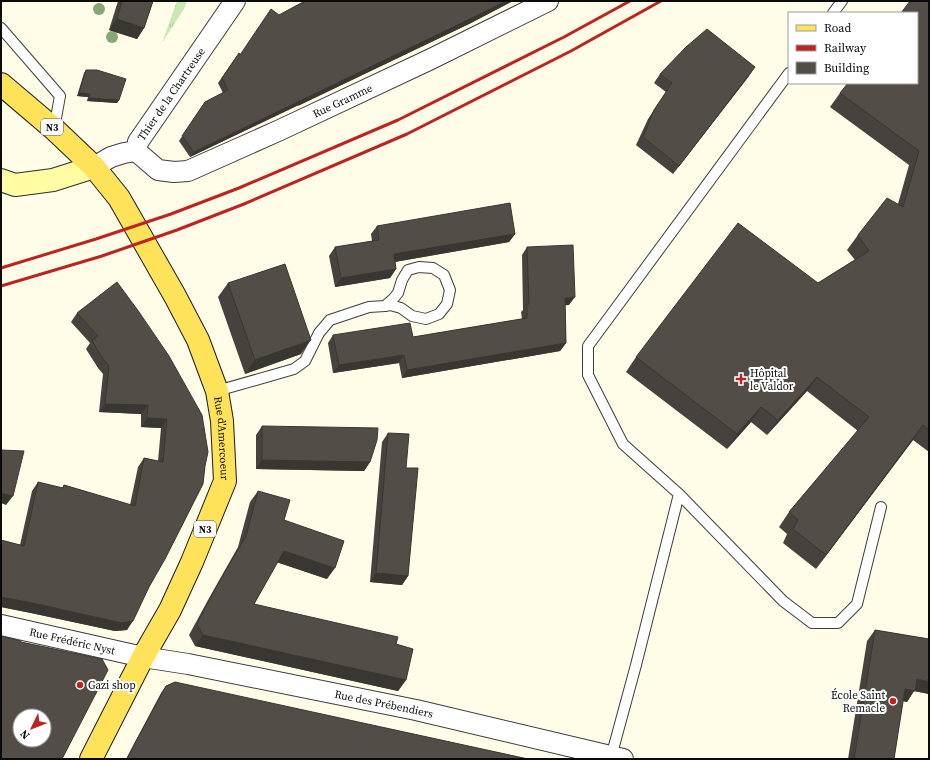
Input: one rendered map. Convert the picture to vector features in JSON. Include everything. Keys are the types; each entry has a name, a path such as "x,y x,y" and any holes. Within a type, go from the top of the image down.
{"main road":[{"name":"N3","path":"1,84 54,129 94,167"},
{"path":"1,180 14,185 53,180 94,167"},
{"name":"Rue d'Amercoeur","path":"91,759 143,657 173,604 225,481 222,421 217,391 198,340 175,296 119,198 94,167"}],"street":[{"name":"Thier de la Chartreuse","path":"94,167 111,157 136,151 138,142 235,1"},
{"name":"Rue Gramme","path":"136,151 158,170 174,172 188,171 424,63 548,1"},
{"name":"Rue Frédéric Nyst","path":"1,625 143,657"},
{"name":"Rue des Prébendiers","path":"143,657 188,664 416,710 617,758"}],"lane":[{"path":"834,12 842,1"},
{"path":"1,28 60,96 54,129"},
{"path":"788,74 588,346 588,375 624,444 679,494 783,601 812,623 838,623 857,604 881,507"},
{"path":"217,391 294,369 305,361 320,333 330,320 369,307 385,306 390,305 401,308 412,316 426,319 439,314 447,304 450,290 444,275 433,268 419,267 408,270 402,280 398,293 385,306"},
{"path":"617,758 636,665 679,494"}],"green space":[{"path":"177,1 187,1 184,9 162,43"}],"building":[{"path":"122,1 153,1 144,28 117,19"},
{"path":"305,1 506,1 194,152 182,136 205,102 228,90 222,78 239,53 240,55 271,9 279,15"},
{"path":"910,1 929,1 929,430 923,425 826,555 793,529 798,520 789,512 869,417 817,377 778,420 761,407 737,434 636,357 738,223 818,283 869,251 858,235 887,198 903,207 919,151 840,93 847,84 918,84 918,12 902,12"},
{"path":"707,29 755,67 679,166 643,137 654,110 672,83 660,74 686,47"},
{"path":"86,70 97,70 126,79 119,100 89,98 90,94 79,93"},
{"path":"510,203 515,234 394,254 396,269 341,278 335,247 379,240 377,226"},
{"path":"573,245 575,297 565,298 566,343 407,370 404,355 339,365 333,335 410,323 413,337 527,318 527,304 529,304 527,247"},
{"path":"285,264 311,340 255,360 228,283"},
{"path":"117,282 169,356 202,415 208,452 203,484 149,587 133,621 122,623 1,597 1,540 24,546 38,482 63,488 64,485 135,506 144,458 163,462 167,419 147,418 148,405 105,404 109,366 92,341 98,336 77,313"},
{"path":"262,426 378,428 377,440 370,462 262,460"},
{"path":"388,433 409,434 406,468 418,468 408,576 376,573"},
{"path":"1,450 24,451 13,496 1,493"},
{"path":"258,491 290,500 284,520 344,541 335,568 284,551 254,604 398,637 396,644 413,649 406,680 203,635 197,624 215,589 246,536"},
{"name":"École Saint Remacle","path":"875,630 929,639 929,682 917,679 915,691 905,689 894,759 854,759"},
{"path":"1,636 21,642 102,659 108,670 62,759 1,759"},
{"path":"175,682 528,759 127,759 166,686"}],"railway":[{"path":"1,268 171,214 239,188 398,120 564,37 630,1"},
{"path":"1,286 102,256 177,230 244,204 407,134 571,51 661,1"}],"place":[{"name":"Hôpital le Valdor","path":"741,379"},
{"name":"Gazi shop","path":"80,685"},
{"name":"École Saint Remacle","path":"893,701"}]}
